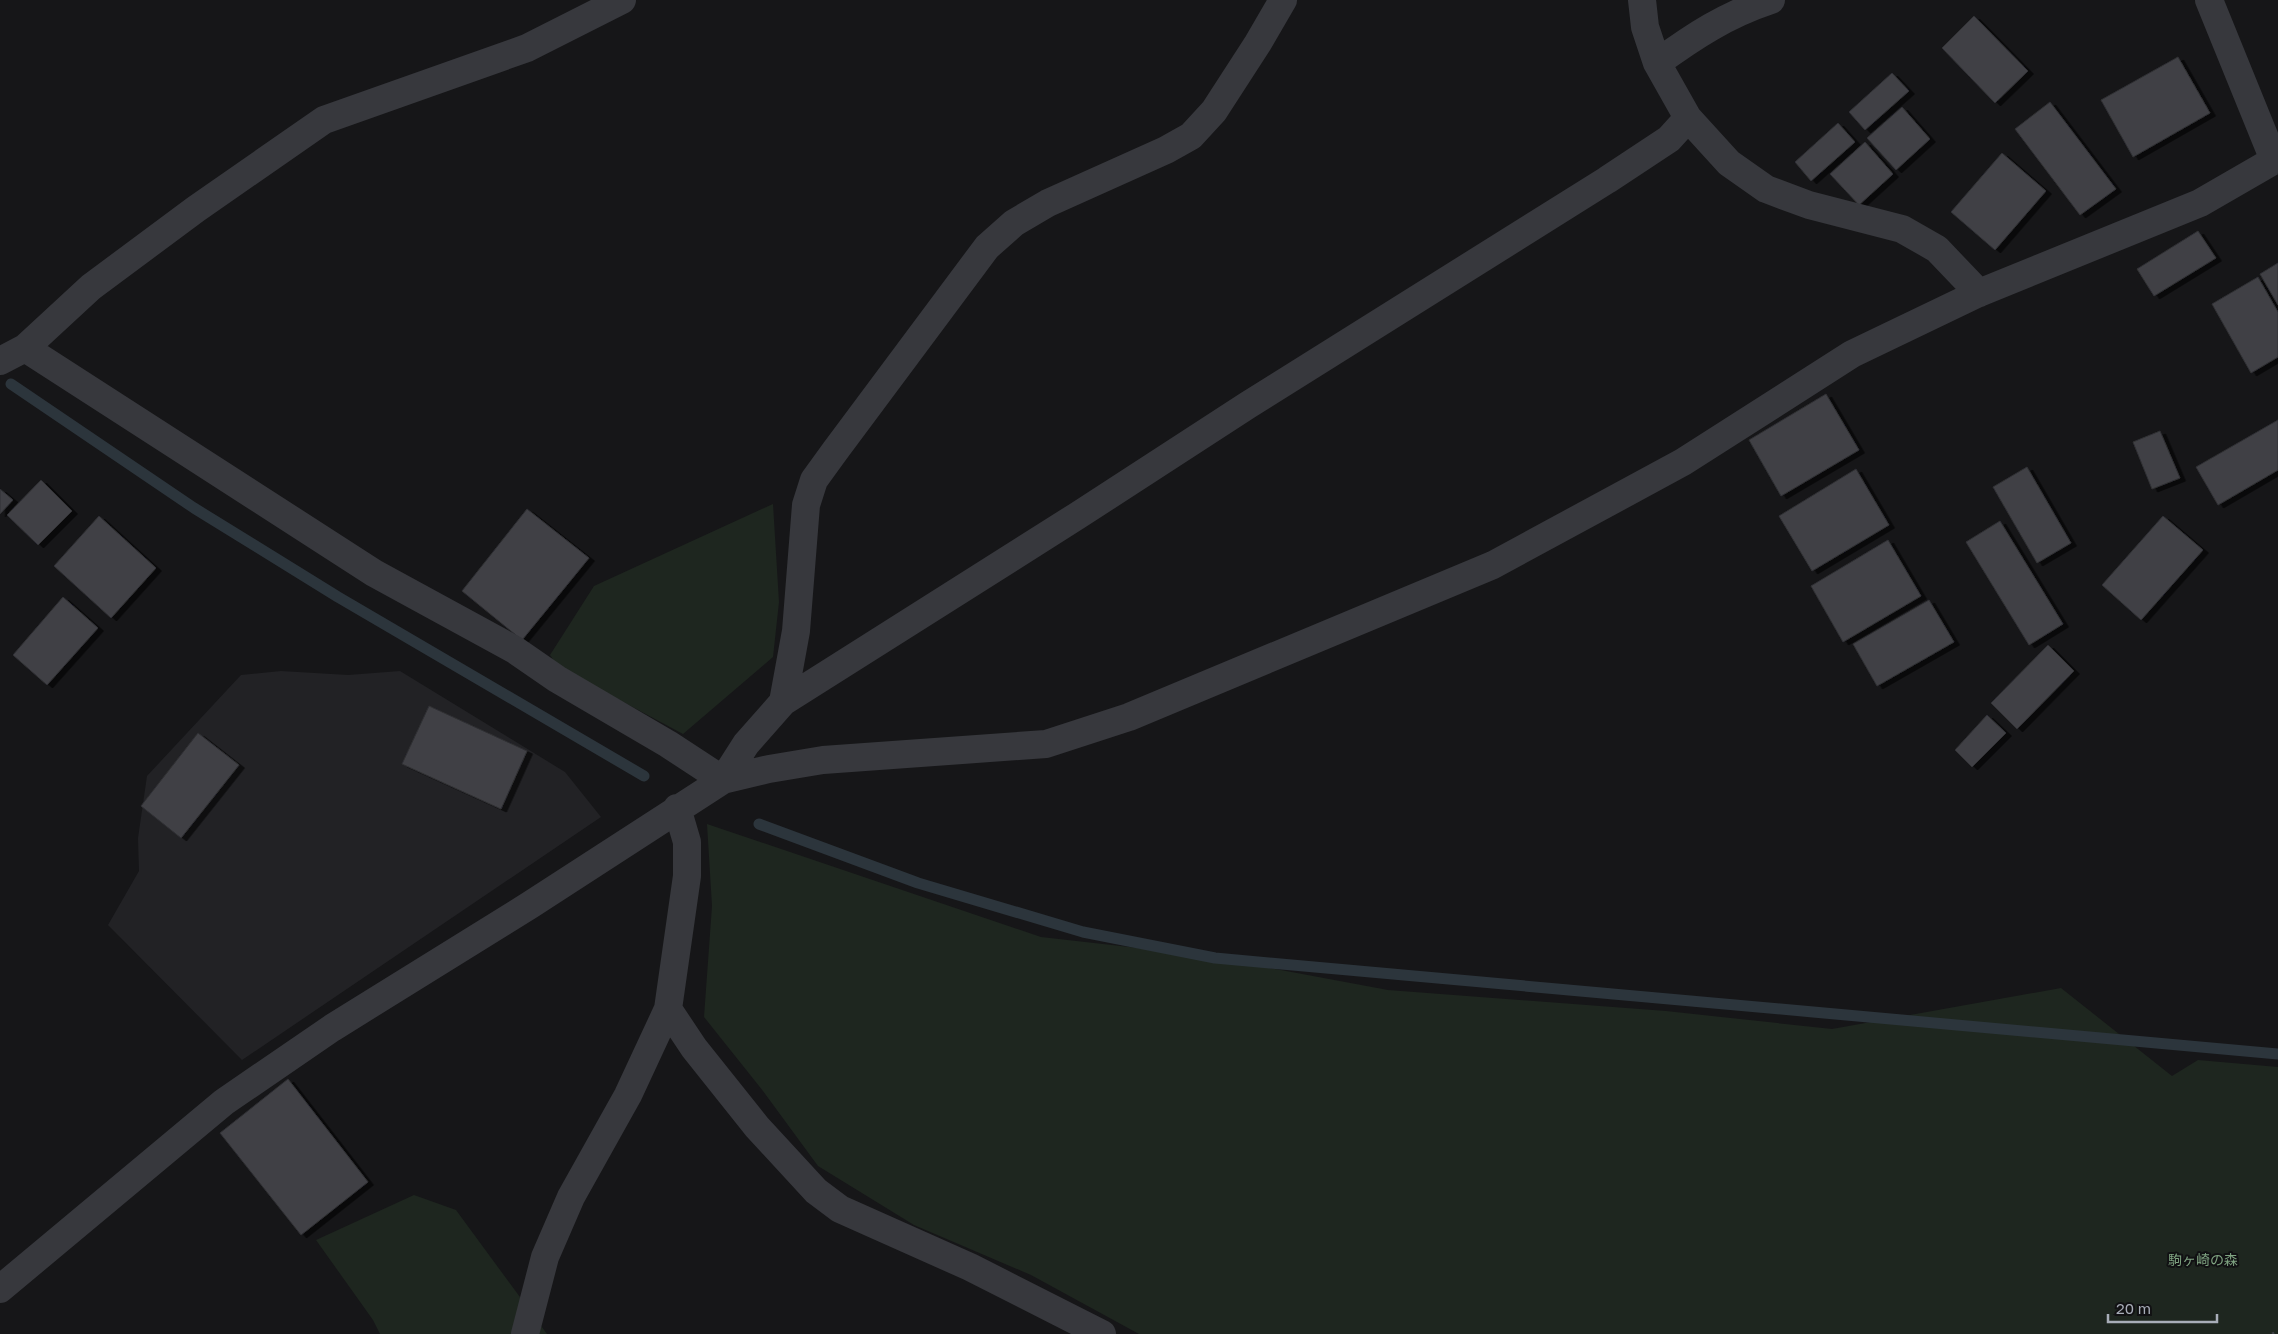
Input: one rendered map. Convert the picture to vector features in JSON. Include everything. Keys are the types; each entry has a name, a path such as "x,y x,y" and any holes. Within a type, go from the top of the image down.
{"street":[{"path":"0,361 25,348 91,287 196,208 324,120 364,104 527,48 622,0"},
{"path":"783,702 796,631 806,505 814,480 987,248 1014,223 1048,203 1166,150 1192,136 1214,111 1283,0"},
{"path":"1642,0 1645,27 1657,63 1688,118 1728,163 1766,189 1809,206 1902,229 1937,249 1979,293"},
{"path":"1657,63 1696,34 1744,9 1771,0"},
{"path":"0,1289 224,1102 332,1028 530,905 677,808 723,780 770,769 823,760 957,752 1046,744 1129,717 1493,565 1683,462 1852,354 1979,293 2200,203 2276,159 2209,0"},
{"path":"723,780 746,744 783,702 1077,516 1248,405 1607,180 1670,139 1688,118"},
{"path":"25,348 374,573 515,650 556,679 668,744 723,780"},
{"path":"525,1334 545,1257 571,1197 628,1096 668,1009 687,876 687,842 677,808"},
{"path":"668,1009 694,1048 757,1127 816,1191 840,1208 970,1267 1102,1334"}],"path":[{"path":"2272,1334 2278,1332"}],"shaded area":[{"path":"281,671 348,675 400,671 565,772 601,817 242,1060 108,925 139,871 138,838 147,776 241,675"}],"green space":[{"path":"773,504 779,602 773,657 683,734 558,667 550,655 594,586"},
{"name":"駒ヶ崎の森","path":"707,824 1041,937 1200,955 1388,990 1666,1011 1832,1029 2061,988 2172,1076 2198,1060 2278,1067 2278,1334 1139,1334 1031,1275 914,1225 818,1166 763,1091 704,1017 712,906"},
{"path":"414,1195 456,1210 547,1334 380,1334 373,1320 316,1240"}],"building":[{"path":"1974,16 2028,71 1995,103 1942,48"},
{"path":"2178,57 2210,113 2133,157 2101,100"},
{"path":"1892,73 1909,91 1865,130 1849,112"},
{"path":"2050,102 2116,189 2080,215 2015,129"},
{"path":"1902,107 1930,139 1896,170 1867,138"},
{"path":"1838,123 1855,142 1811,181 1795,162"},
{"path":"1865,142 1893,174 1859,205 1830,174"},
{"path":"2002,153 2046,191 1995,250 1951,212"},
{"path":"2198,231 2216,258 2154,296 2137,269"},
{"path":"2278,263 2278,305 2260,274"},
{"path":"2258,277 2278,312 2278,357 2251,373 2212,304"},
{"path":"1826,394 1859,450 1781,496 1749,440"},
{"path":"2278,420 2278,470 2218,505 2196,467"},
{"path":"2160,431 2180,478 2152,489 2133,442"},
{"path":"2027,467 2071,543 2037,563 1993,487"},
{"path":"1856,469 1889,525 1812,571 1779,516"},
{"path":"41,480 72,511 38,545 7,515"},
{"path":"0,489 13,500 0,514"},
{"path":"527,509 589,558 522,640 462,591"},
{"path":"99,516 156,568 111,618 54,566"},
{"path":"2163,516 2203,550 2141,620 2102,585"},
{"path":"2000,521 2063,624 2029,645 1966,542"},
{"path":"1888,540 1921,596 1843,642 1811,586"},
{"path":"63,597 98,628 47,685 13,655"},
{"path":"1929,600 1954,642 1877,686 1853,644"},
{"path":"2048,645 2074,671 2017,729 1991,703"},
{"path":"429,706 527,751 501,809 402,764"},
{"path":"1987,715 2006,733 1972,767 1955,750"},
{"path":"198,733 239,765 181,838 141,806"},
{"path":"288,1079 368,1182 301,1235 220,1133"}],"waterway":[{"path":"11,384 194,508 338,597 644,776"},
{"path":"759,824 918,883 1083,932 1215,958 2278,1054"}]}
